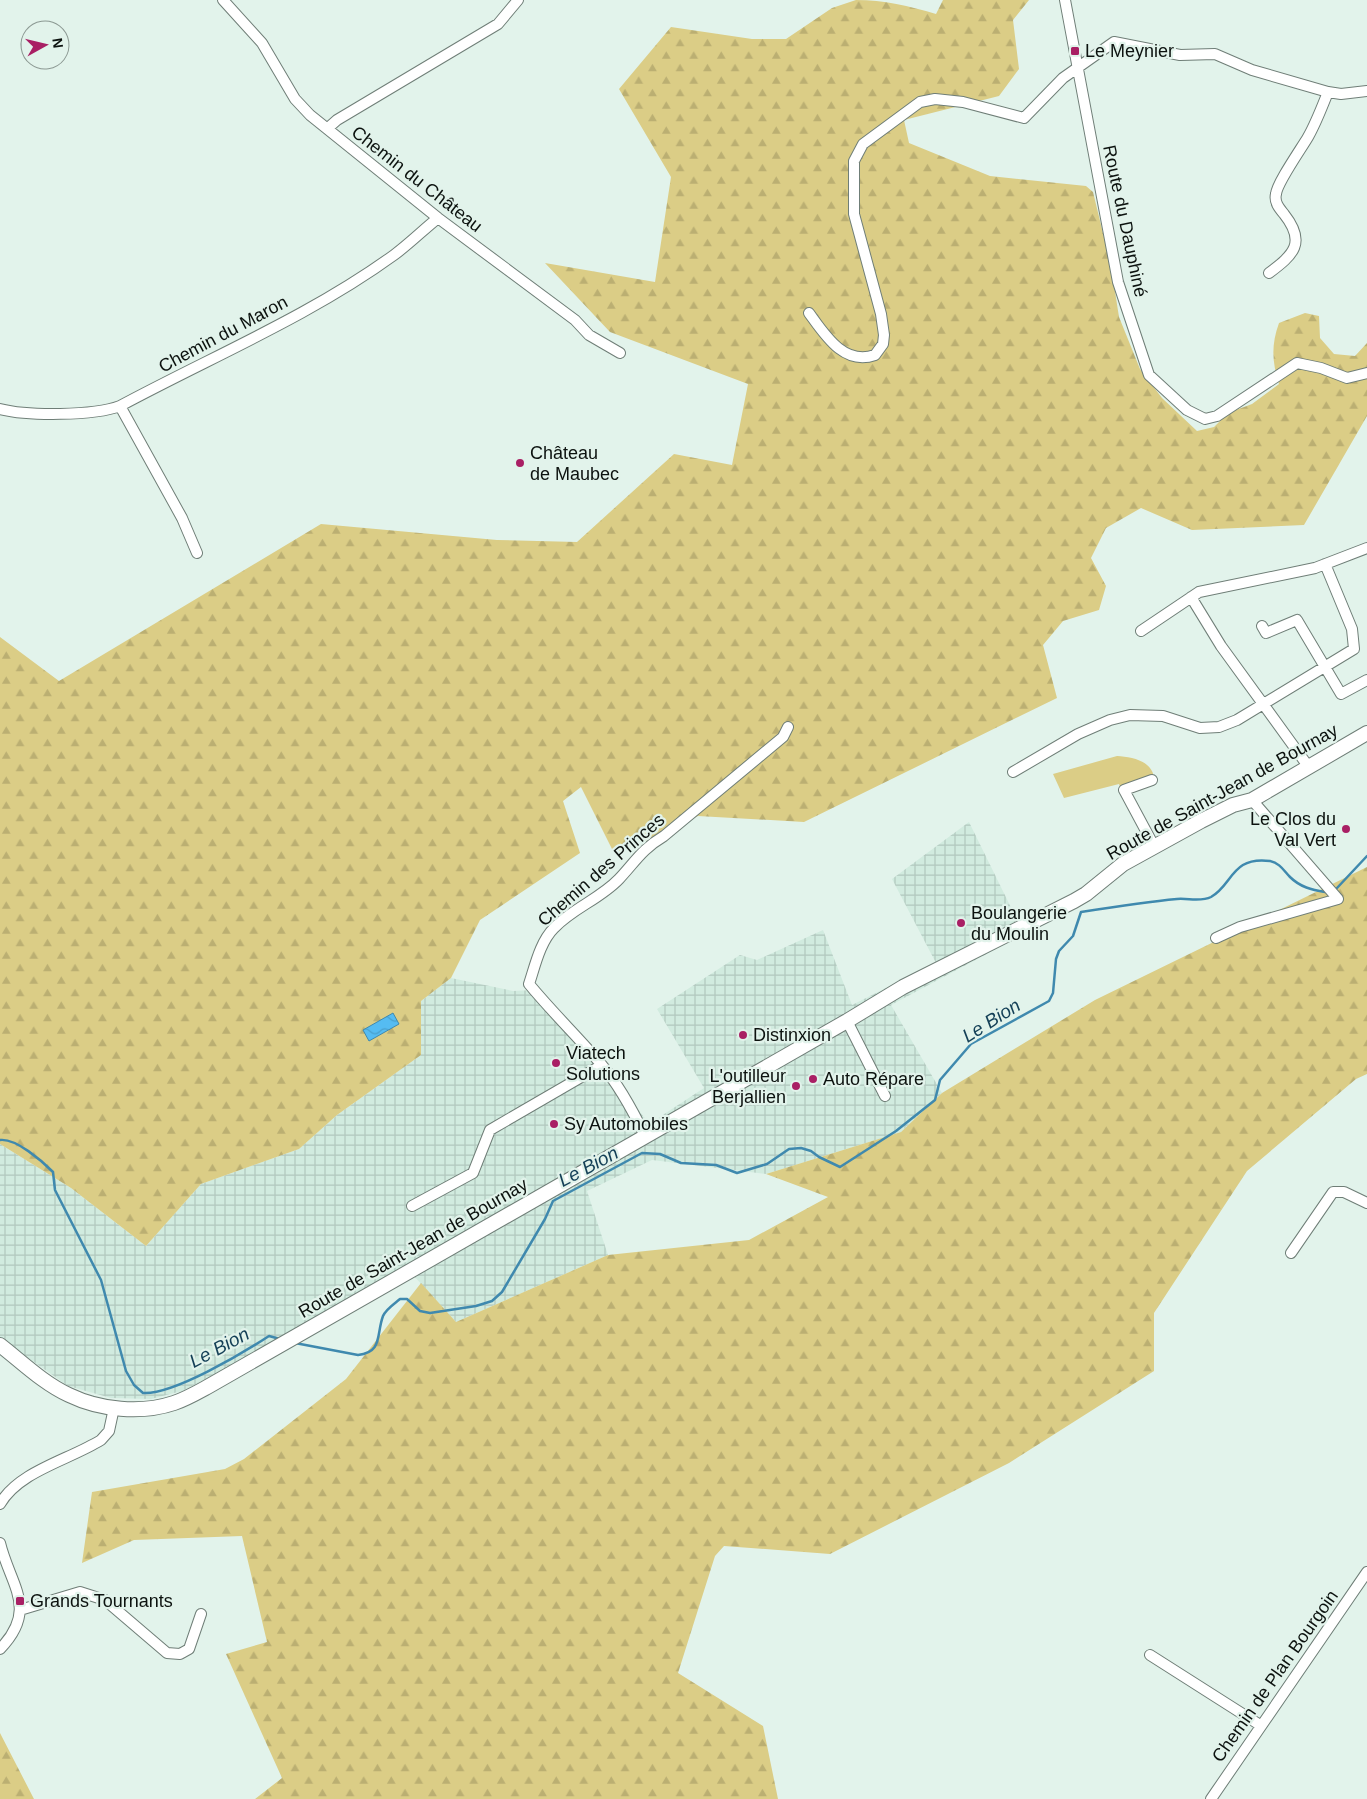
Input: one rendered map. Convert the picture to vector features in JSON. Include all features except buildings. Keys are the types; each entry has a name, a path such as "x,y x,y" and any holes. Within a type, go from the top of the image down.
{"main road":[{"name":"Route de Saint-Jean de Bournay","path":"0,1345 46,1381 69,1395 114,1408 144,1409 174,1403 209,1386 847,1021 903,987 1086,894 1123,864 1154,846 1233,805 1252,800 1367,733"}],"street":[{"name":"Chemin du Château","path":"223,0 262,43 295,99 310,115 328,128 346,146 438,218 575,320 589,335 620,353"},
{"path":"328,128 337,120 498,24 518,0"},
{"name":"Route du Dauphiné","path":"1065,0 1118,282 1149,375 1187,410 1204,419 1217,416 1297,363 1320,368 1347,378 1367,374"},
{"path":"809,313 826,335 849,356 857,358 875,355 883,344 881,314 854,214 854,161 863,144 920,102 935,99 963,102 1024,118 1078,66 1097,56 1114,42 1180,55 1215,54 1252,70 1328,92 1341,94 1367,91"},
{"path":"1269,272 1290,256 1295,245 1295,233 1290,221 1277,204 1276,193 1309,136 1328,92"},
{"name":"Chemin du Maron","path":"0,409 33,413 74,413 110,410 120,406 280,324 368,272 396,254 438,218"},
{"path":"120,406 182,518 197,553"},
{"path":"1141,631 1200,592 1325,564 1367,548"},
{"path":"1013,772 1078,734 1110,720 1130,715 1163,716 1200,728 1219,727 1264,704 1354,649 1352,629 1325,564"},
{"path":"1191,597 1221,646 1308,766"},
{"path":"1262,626 1266,633 1298,620 1341,694 1367,680"},
{"name":"Chemin des Princes","path":"646,1136 634,1113 602,1065 562,1023 529,984 545,941 554,927 620,878 632,861 652,843 664,836 783,737 788,727"},
{"path":"1152,780 1124,790 1154,846"},
{"path":"1216,938 1240,928 1338,899 1252,800"},
{"path":"847,1021 885,1096"},
{"path":"412,1206 473,1173 490,1130 602,1065"},
{"path":"1291,1253 1333,1192 1344,1192 1367,1203"},
{"path":"0,1504 5,1495 19,1482 101,1440 109,1431 114,1408"},
{"path":"0,1544 17,1586 20,1610 14,1630 0,1649"},
{"name":"Chemin de Plan Bourgoin","path":"1211,1799 1260,1725 1367,1572"},
{"path":"20,1610 80,1592 105,1600 167,1653 180,1654 189,1649 201,1614"},
{"path":"1150,1655 1260,1725"}],"shaded area":[{"path":"969,822 1024,934 891,1005 942,1093 901,1132 766,1174 652,1160 587,1191 608,1255 456,1322 413,1275 182,1391 151,1399 111,1398 68,1386 0,1338 0,1144 71,1188 146,1246 201,1184 299,1149 337,1115 421,1055 421,1001 451,978 513,991 533,990 598,1056 649,1124 704,1088 657,1009 740,955 757,960 823,930 852,1005 936,963 892,879"}],"green space":[{"path":"856,0 896,4 936,14 943,0 1029,0 1013,20 1019,69 999,96 904,120 909,143 990,176 1086,186 1093,192 1111,266 1119,317 1140,369 1162,398 1197,431 1214,427 1228,413 1252,404 1279,384 1273,354 1279,323 1305,313 1319,316 1320,338 1334,354 1355,356 1367,343 1367,416 1304,525 1192,530 1141,508 1106,528 1091,558 1106,586 1099,610 1063,621 1043,645 1057,698 804,822 698,816 615,855 581,787 563,801 580,853 480,920 451,978 421,1001 421,1055 337,1115 299,1149 201,1184 146,1246 71,1188 0,1144 0,637 59,681 321,524 497,540 577,542 674,454 732,465 748,384 610,332 545,263 655,282 671,177 619,89 671,27 752,39 786,39 832,8"},
{"path":"1117,756 1128,757 1145,763 1152,771 1154,777 1121,789 1119,784 1064,798 1053,774"},
{"path":"1367,867 1367,1074 1356,1079 1247,1171 1154,1313 1154,1371 1009,1463 830,1554 724,1546 715,1556 678,1673 763,1726 778,1799 255,1799 282,1778 226,1654 267,1642 242,1536 134,1540 82,1563 92,1492 225,1469 244,1459 346,1379 421,1283 456,1322 608,1255 749,1240 828,1197 766,1174 901,1132 942,1093 1095,1000"},
{"path":"0,1733 34,1799 0,1799"}],"water":[{"path":"393,1013 399,1024 369,1041 363,1030"}],"waterway":[{"name":"Le Bion","path":"1337,888 1367,856"},
{"name":"Le Bion","path":"295,1343 358,1355 366,1353 375,1346 384,1313 400,1299 407,1299 420,1311 430,1313 476,1306 492,1301 502,1292 545,1219 553,1201 642,1153 660,1154 681,1163 716,1165 737,1173 767,1164 789,1149 801,1148 811,1151 840,1167 896,1131 935,1100 940,1080 971,1044 1049,1001 1053,993 1056,959 1059,951 1073,936 1081,912 1165,900 1199,900 1211,897 1224,886 1240,867 1257,861 1273,862 1279,865 1302,886 1325,892"},
{"name":"Le Bion","path":"0,1140 6,1140 21,1146 53,1172 55,1190 101,1280 126,1371 134,1385 143,1393 156,1392 172,1387 208,1372 269,1336 280,1339"}],"place":[{"name":"Le Meynier","path":"1075,51"},
{"name":"Château de Maubec","path":"520,463"},
{"name":"Le Clos du Val Vert","path":"1346,829"},
{"name":"Boulangerie du Moulin","path":"961,923"},
{"name":"Distinxion","path":"743,1035"},
{"name":"Viatech Solutions","path":"556,1063"},
{"name":"Auto Répare","path":"813,1079"},
{"name":"L'outilleur Berjallien","path":"796,1086"},
{"name":"Sy Automobiles","path":"554,1124"},
{"name":"Grands Tournants","path":"20,1601"}]}
